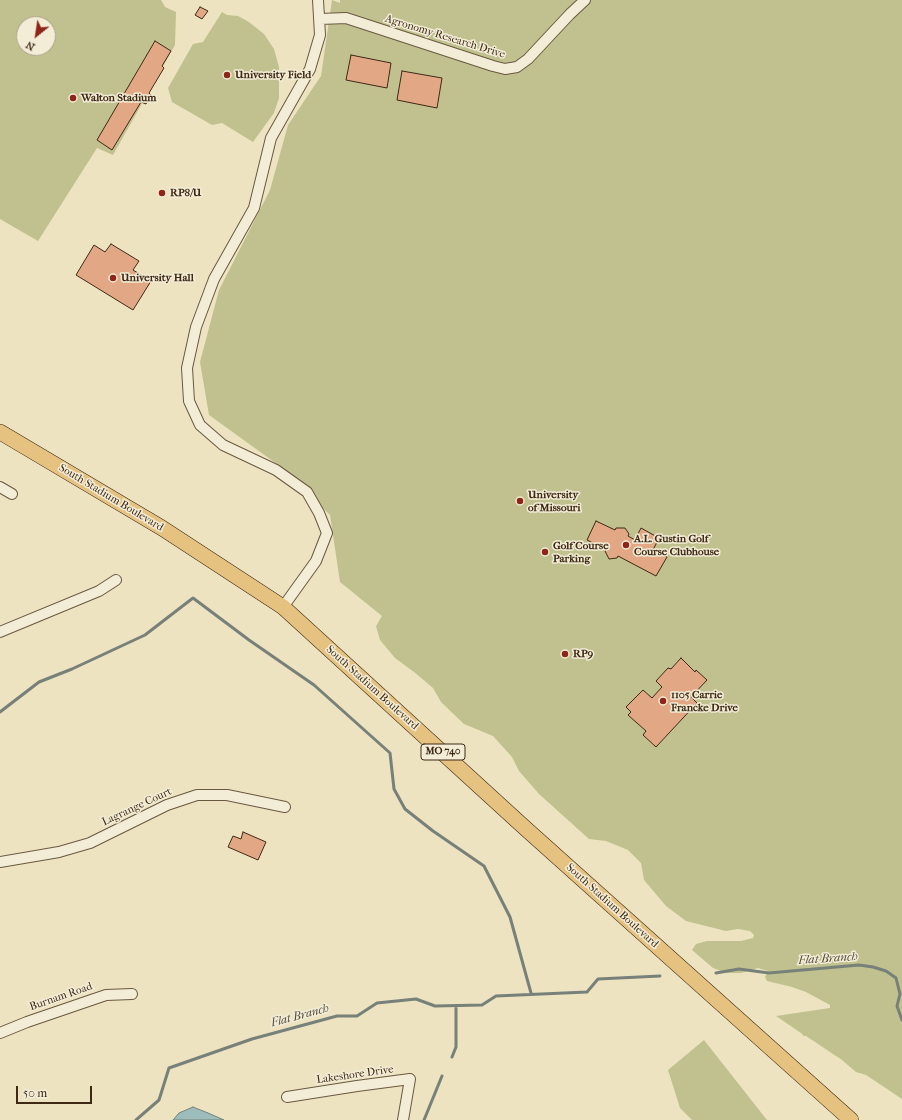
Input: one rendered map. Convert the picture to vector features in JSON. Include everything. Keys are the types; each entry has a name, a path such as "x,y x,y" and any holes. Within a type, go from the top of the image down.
{"main road":[{"name":"South Stadium Boulevard","path":"0,432 162,528 283,607 531,833 850,1120"}],"street":[{"path":"283,607 316,561 327,533 319,513 307,492 276,470 223,445 200,425 189,401 187,368 196,327 214,279 254,208 271,138 310,69 320,35 318,0"},
{"name":"Agronomy Research Drive","path":"320,19 346,18 505,69 516,67 528,59 585,0"},
{"path":"0,487 12,494"},
{"path":"0,632 100,590 116,580"},
{"name":"Lagrange Court","path":"0,862 59,852 90,843 167,805 197,795 227,795 285,808"},
{"name":"Burnam Road","path":"0,1032 106,995 132,994"},
{"name":"Lakeshore Drive","path":"287,1097 410,1079 402,1120"}],"green space":[{"name":"Walton Stadium","path":"0,0 161,0 165,7 176,12 175,45 113,155 97,148 38,241 0,219"},
{"name":"University of Missouri","path":"332,0 340,3 340,0 902,0 902,1099 866,1075 856,1072 842,1060 776,1016 830,1008 830,1005 806,992 767,981 765,977 768,971 758,968 741,973 727,973 713,968 692,950 696,944 707,941 741,941 753,938 754,935 750,931 738,929 726,931 686,921 666,906 644,880 641,863 628,850 606,841 589,839 539,794 519,771 512,757 493,736 464,724 441,702 433,688 395,658 380,640 376,626 382,616 340,582 330,515 281,467 209,415 200,362 219,290 270,190 288,125 321,76"},
{"name":"University Field","path":"222,12 227,15 238,16 249,22 264,34 274,49 279,67 279,98 274,113 253,142 222,123 212,125 172,102 168,88 193,44 203,42"},
{"path":"704,1040 767,1120 692,1120 680,1108 668,1070"}],"water":[{"path":"193,1107 224,1120 173,1120 179,1113"}],"building":[{"path":"200,7 208,11 202,19 195,15"},
{"path":"155,41 171,51 162,66 164,68 149,93 151,95 146,104 141,102 112,150 97,140"},
{"path":"351,55 391,63 387,88 346,80"},
{"path":"402,71 442,78 437,108 397,100"},
{"name":"University Hall","path":"111,244 139,261 133,270 151,281 133,310 76,275 94,245 105,252"},
{"name":"A.L. Gustin Golf Course Clubhouse","path":"596,521 615,530 616,528 625,528 629,534 628,536 635,540 641,528 659,538 653,550 667,557 656,576 618,556 617,558 609,559 605,551 606,550 587,540"},
{"name":"1105 Carrie Francke Drive","path":"681,658 695,672 696,670 707,680 691,697 697,703 656,747 643,735 646,731 628,715 631,712 626,707 643,690 652,698 662,687 656,681 668,668 671,669"},
{"path":"243,832 266,842 258,860 228,847 233,836 241,839"}],"waterway":[{"path":"0,712 39,682 72,669 145,635 193,598 249,640 314,685 390,753 394,789 405,809 433,831 484,866 510,917 531,993"},
{"name":"Flat Branch","path":"716,973 739,969 769,973 859,965 873,967 886,971 896,978 900,994 897,1006 902,1020"},
{"name":"Flat Branch","path":"136,1120 159,1100 169,1068 252,1039 337,1016 357,1016 377,1003 416,999 435,1006 482,1005 496,996 587,992 598,979 660,976"},
{"path":"452,1057 456,1047 456,1006"},
{"path":"424,1120 442,1076"}],"place":[{"name":"University Field","path":"227,75"},
{"name":"Walton Stadium","path":"73,98"},
{"name":"RP8/U","path":"162,193"},
{"name":"University Hall","path":"113,278"},
{"name":"University of Missouri","path":"520,501"},
{"name":"A.L. Gustin Golf Course Clubhouse","path":"626,545"},
{"name":"Golf Course Parking","path":"545,552"},
{"name":"RP9","path":"565,654"},
{"name":"1105 Carrie Francke Drive","path":"663,701"}]}
